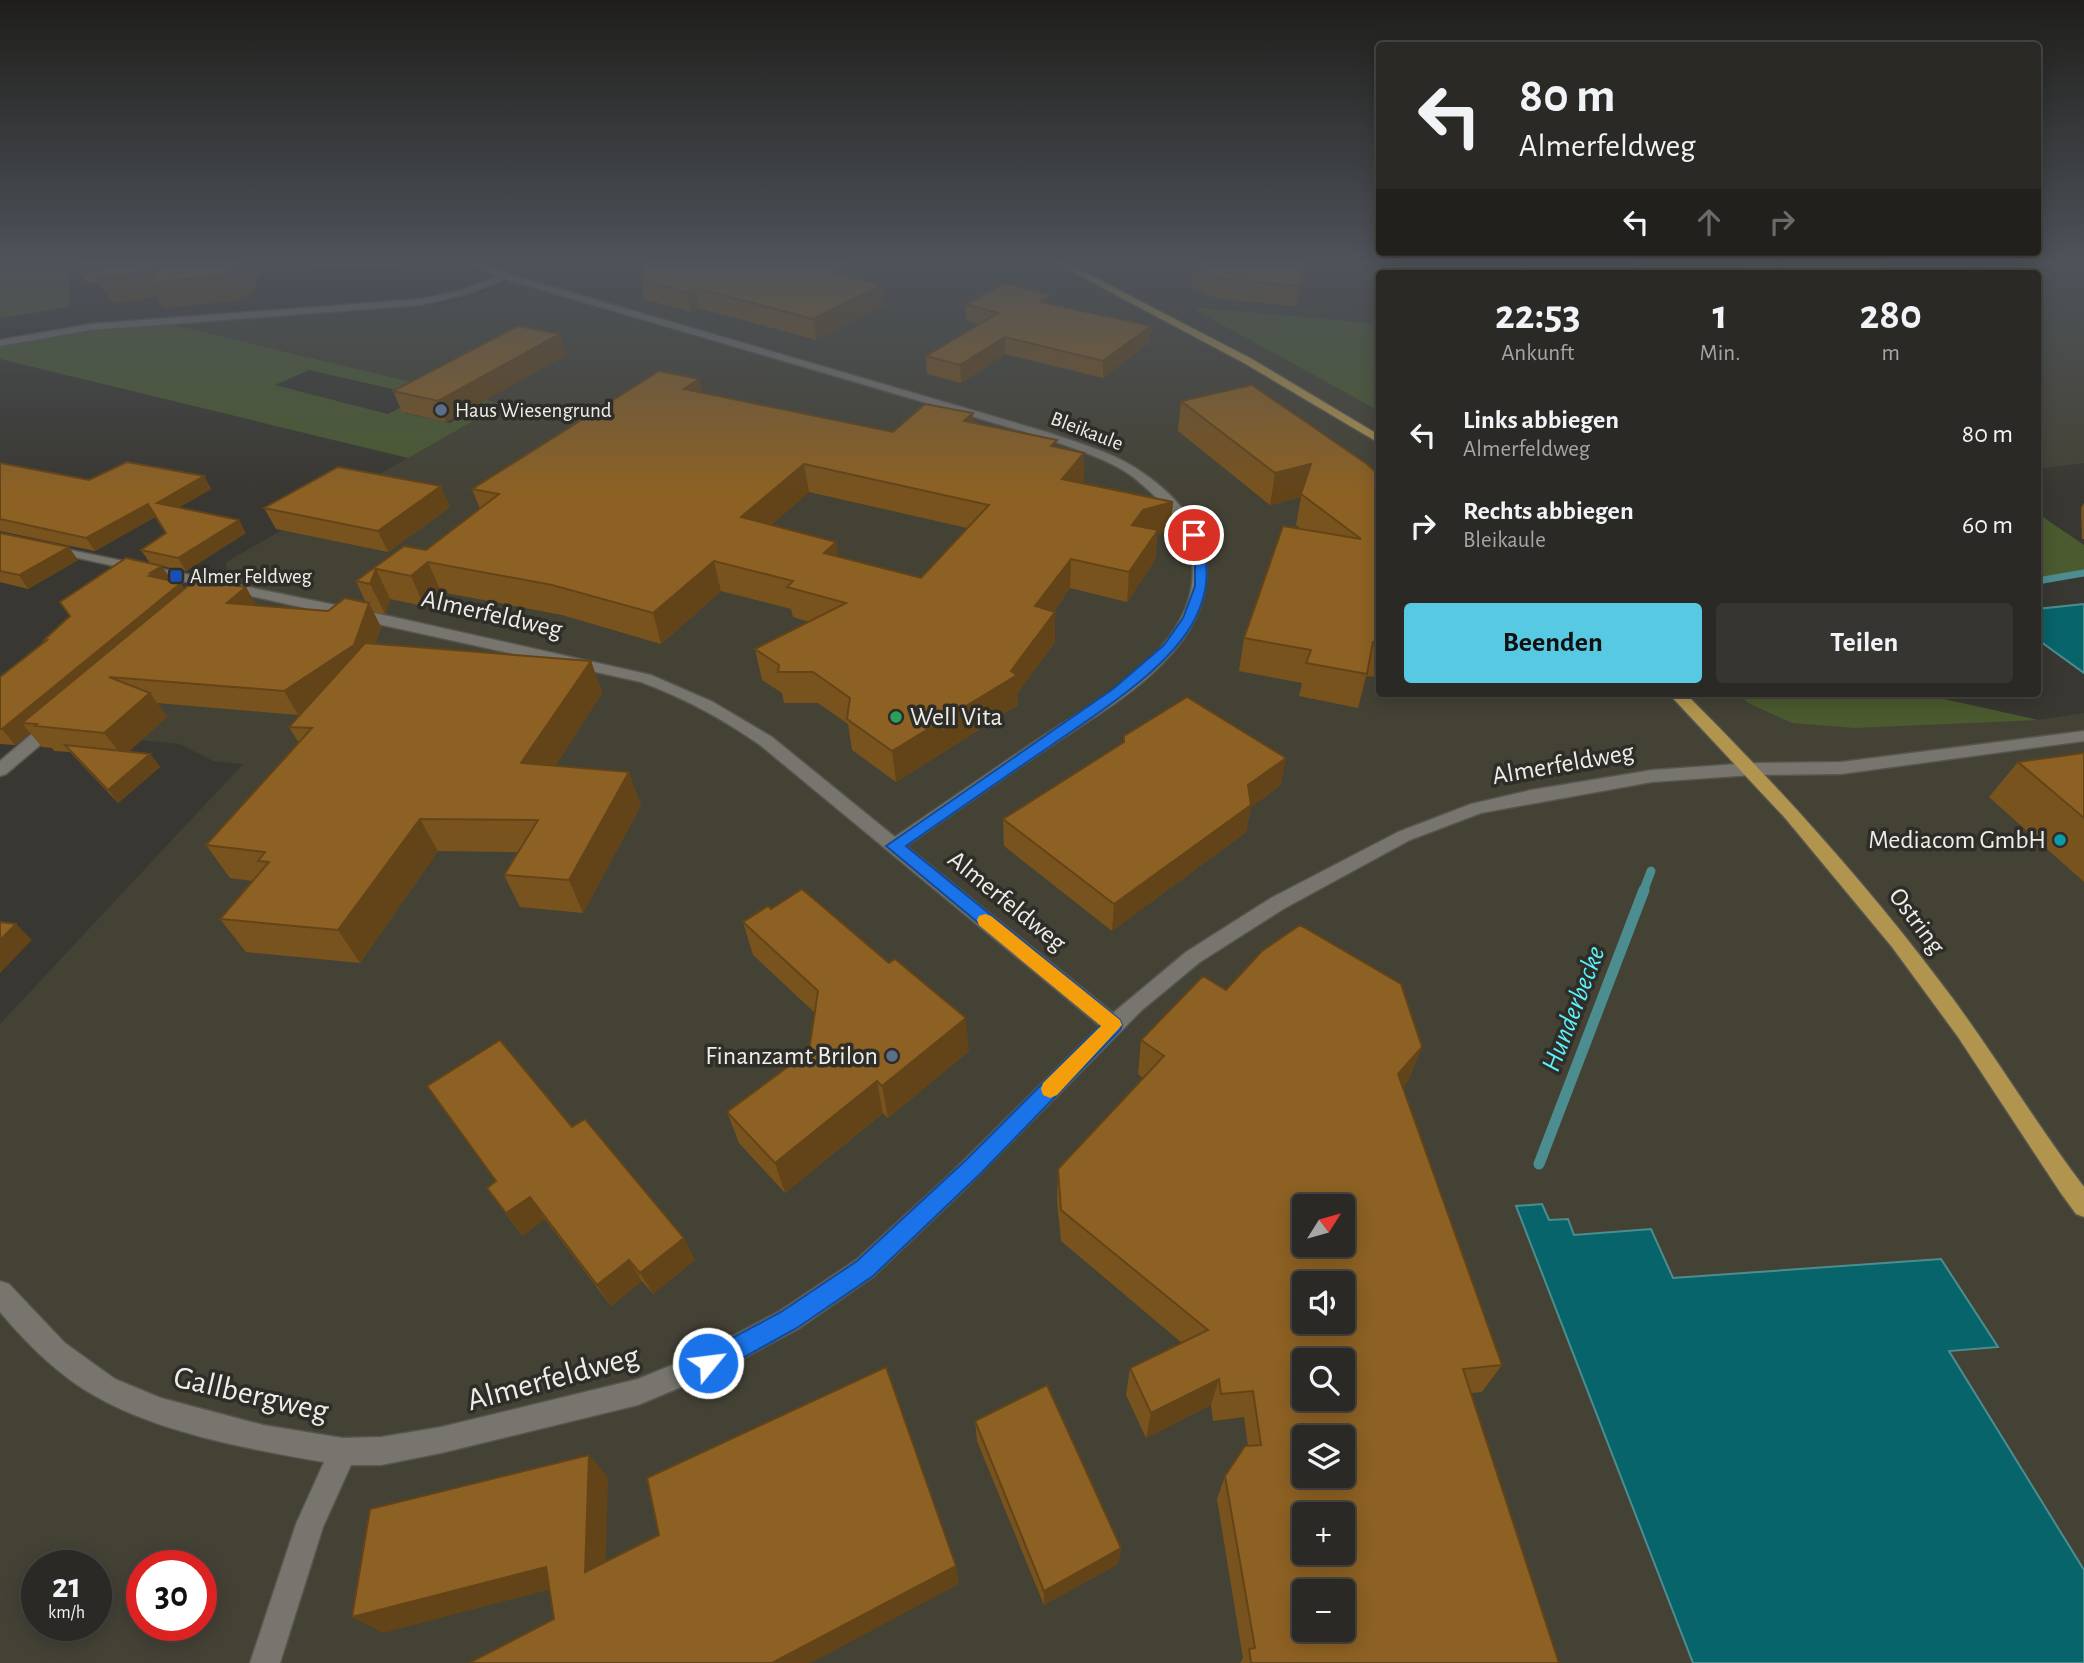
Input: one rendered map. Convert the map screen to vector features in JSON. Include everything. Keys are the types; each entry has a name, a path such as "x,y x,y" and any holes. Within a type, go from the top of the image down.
{"main road":[{"path":"1204,339 1260,368 1376,438"},
{"name":"Ostring","path":"1680,697 1752,769 1853,884 1964,1030 2084,1206"}],"street":[{"path":"0,343 25,339"},
{"name":"Bleikaule","path":"718,339 1045,435 1102,455 1139,477 1182,516 1194,535 1202,559 1202,586 1190,618 1169,648 1118,692 894,846"},
{"name":"Almerfeldweg","path":"41,546 213,590 398,622 568,660 646,678 677,690 717,710 766,741 1113,1025"},
{"path":"0,770 62,717"},
{"name":"Almerfeldweg","path":"343,1452 381,1451 440,1440 638,1392 708,1363 789,1320 865,1268 901,1237 1113,1025 1193,957 1242,925 1353,862 1436,821 1477,808 1579,787 1652,776 1752,769 1841,768 2084,736"},
{"name":"Gallbergweg","path":"0,1293 16,1314 56,1352 106,1388 161,1411 263,1438 343,1452 310,1524 265,1663"}],"shaded area":[{"path":"231,339 1248,339 1376,409 1376,697 1742,697 1748,703 1969,721 2038,720 2084,713 2084,1663 0,1663 0,1024 243,764 213,761 179,744 82,734 229,603 226,562 502,404"},
{"path":"2041,339 2084,339 2084,463 2041,468"}],"green space":[{"path":"38,339 231,339 503,404 408,458 0,359 0,347","holes":["309,370 423,396 388,414 275,385","432,396 477,406 450,423 404,413"]},
{"path":"1247,339 1376,339 1376,409"},
{"path":"2041,516 2084,545 2084,570 2041,577"},
{"path":"1742,697 1935,697 2038,720 1855,728 1792,723 1748,703"}],"water":[{"path":"2084,604 2084,673 2041,642 2041,609"},
{"path":"1542,1204 1549,1220 1568,1219 1574,1235 1651,1229 1673,1278 1941,1259 1998,1347 1949,1351 2084,1570 2084,1663 1693,1663 1516,1206"}],"building":[{"path":"494,339 552,339 438,401 393,391"},
{"path":"955,339 1002,339 960,365 926,356"},
{"path":"1012,339 1134,339 1103,361"},
{"path":"659,371 699,379 684,389 893,432 925,404 973,413 964,421 1057,440 1051,446 1084,453 1062,479 1173,502 1143,510 1132,525 1158,530 1129,572 1071,559 1035,606 1055,612 1011,671 1017,675 892,751 847,719 850,698 813,672 778,672 779,665 755,649 846,603 787,587 793,581 714,561 653,613 552,585 428,562 411,576 376,569 370,584 356,581 404,546 426,550 499,494 472,489","holes":["804,464 989,505 921,578 824,553 836,542 741,517"]},
{"path":"1252,385 1376,472 1376,642 1373,642 1367,674 1306,663 1311,650 1244,638 1283,526 1361,539 1301,494 1311,464 1275,473 1181,401"},
{"path":"127,462 204,476 157,503 239,520 178,558 141,550 166,533 148,504 86,538 0,519 0,463 89,480"},
{"path":"338,467 441,486 378,531 264,508"},
{"path":"0,533 69,547 19,575 0,571"},
{"path":"126,558 162,566 149,576 181,583 0,729 0,677 47,640 44,640 70,616 60,602"},
{"path":"195,580 246,587 227,603 328,611 345,598 369,603 354,645 284,691 109,677 150,693 104,733 22,723"},
{"path":"365,643 591,661 521,763 629,772 569,880 504,875 538,820 420,819 338,930 220,919 269,862 258,861 265,852 206,845 312,728 289,727"},
{"path":"1187,697 1286,758 1248,785 1251,805 1114,904 1003,819 1124,742 1124,736"},
{"path":"65,745 150,754 108,790"},
{"path":"2084,753 2084,818 2018,762"},
{"name":"Finanzamt Brilon","path":"802,889 889,963 895,959 966,1018 882,1086 877,1081 775,1163 727,1112 809,1051 818,991 743,922 768,906 771,909"},
{"path":"0,922 16,924 0,940"},
{"path":"1300,925 1401,984 1422,1047 1398,1074 1502,1365 1463,1369 1559,1663 1251,1663 1249,1649 1255,1648 1225,1476 1245,1446 1261,1445 1253,1391 1221,1394 1219,1379 1151,1413 1130,1368 1208,1330 1061,1210 1058,1169 1164,1056 1141,1040 1203,976 1226,990 1262,951"},
{"path":"500,1040 572,1127 585,1119 684,1238 640,1273 629,1260 597,1285 530,1197 506,1213 487,1188 496,1181 427,1086"},
{"path":"886,1367 956,1566 772,1663 469,1663 554,1619 546,1567 352,1617 370,1509 589,1455 585,1572 659,1535 647,1478"},
{"path":"1047,1385 1121,1548 1044,1591 975,1421"}],"waterway":[{"name":"Hunderbecke","path":"2041,580 2084,573"},
{"name":"Hunderbecke","path":"1643,892 1651,871"},
{"name":"Hunderbecke","path":"1539,1164 1644,890"}],"slow traffic":[{"path":"985,920 1113,1025 1050,1089"}],"place":[{"name":"Haus Wiesengrund","path":"441,410"},
{"name":"Almer Feldweg","path":"176,576"},
{"name":"Well Vita","path":"896,717"},
{"name":"Mediacom GmbH","path":"2060,840"},
{"name":"Finanzamt Brilon","path":"892,1056"}],"route":[{"path":"708,1363 789,1320 865,1268 974,1166 1113,1025 894,846 1118,692 1169,648 1190,618 1202,586 1202,559 1194,535"}]}
